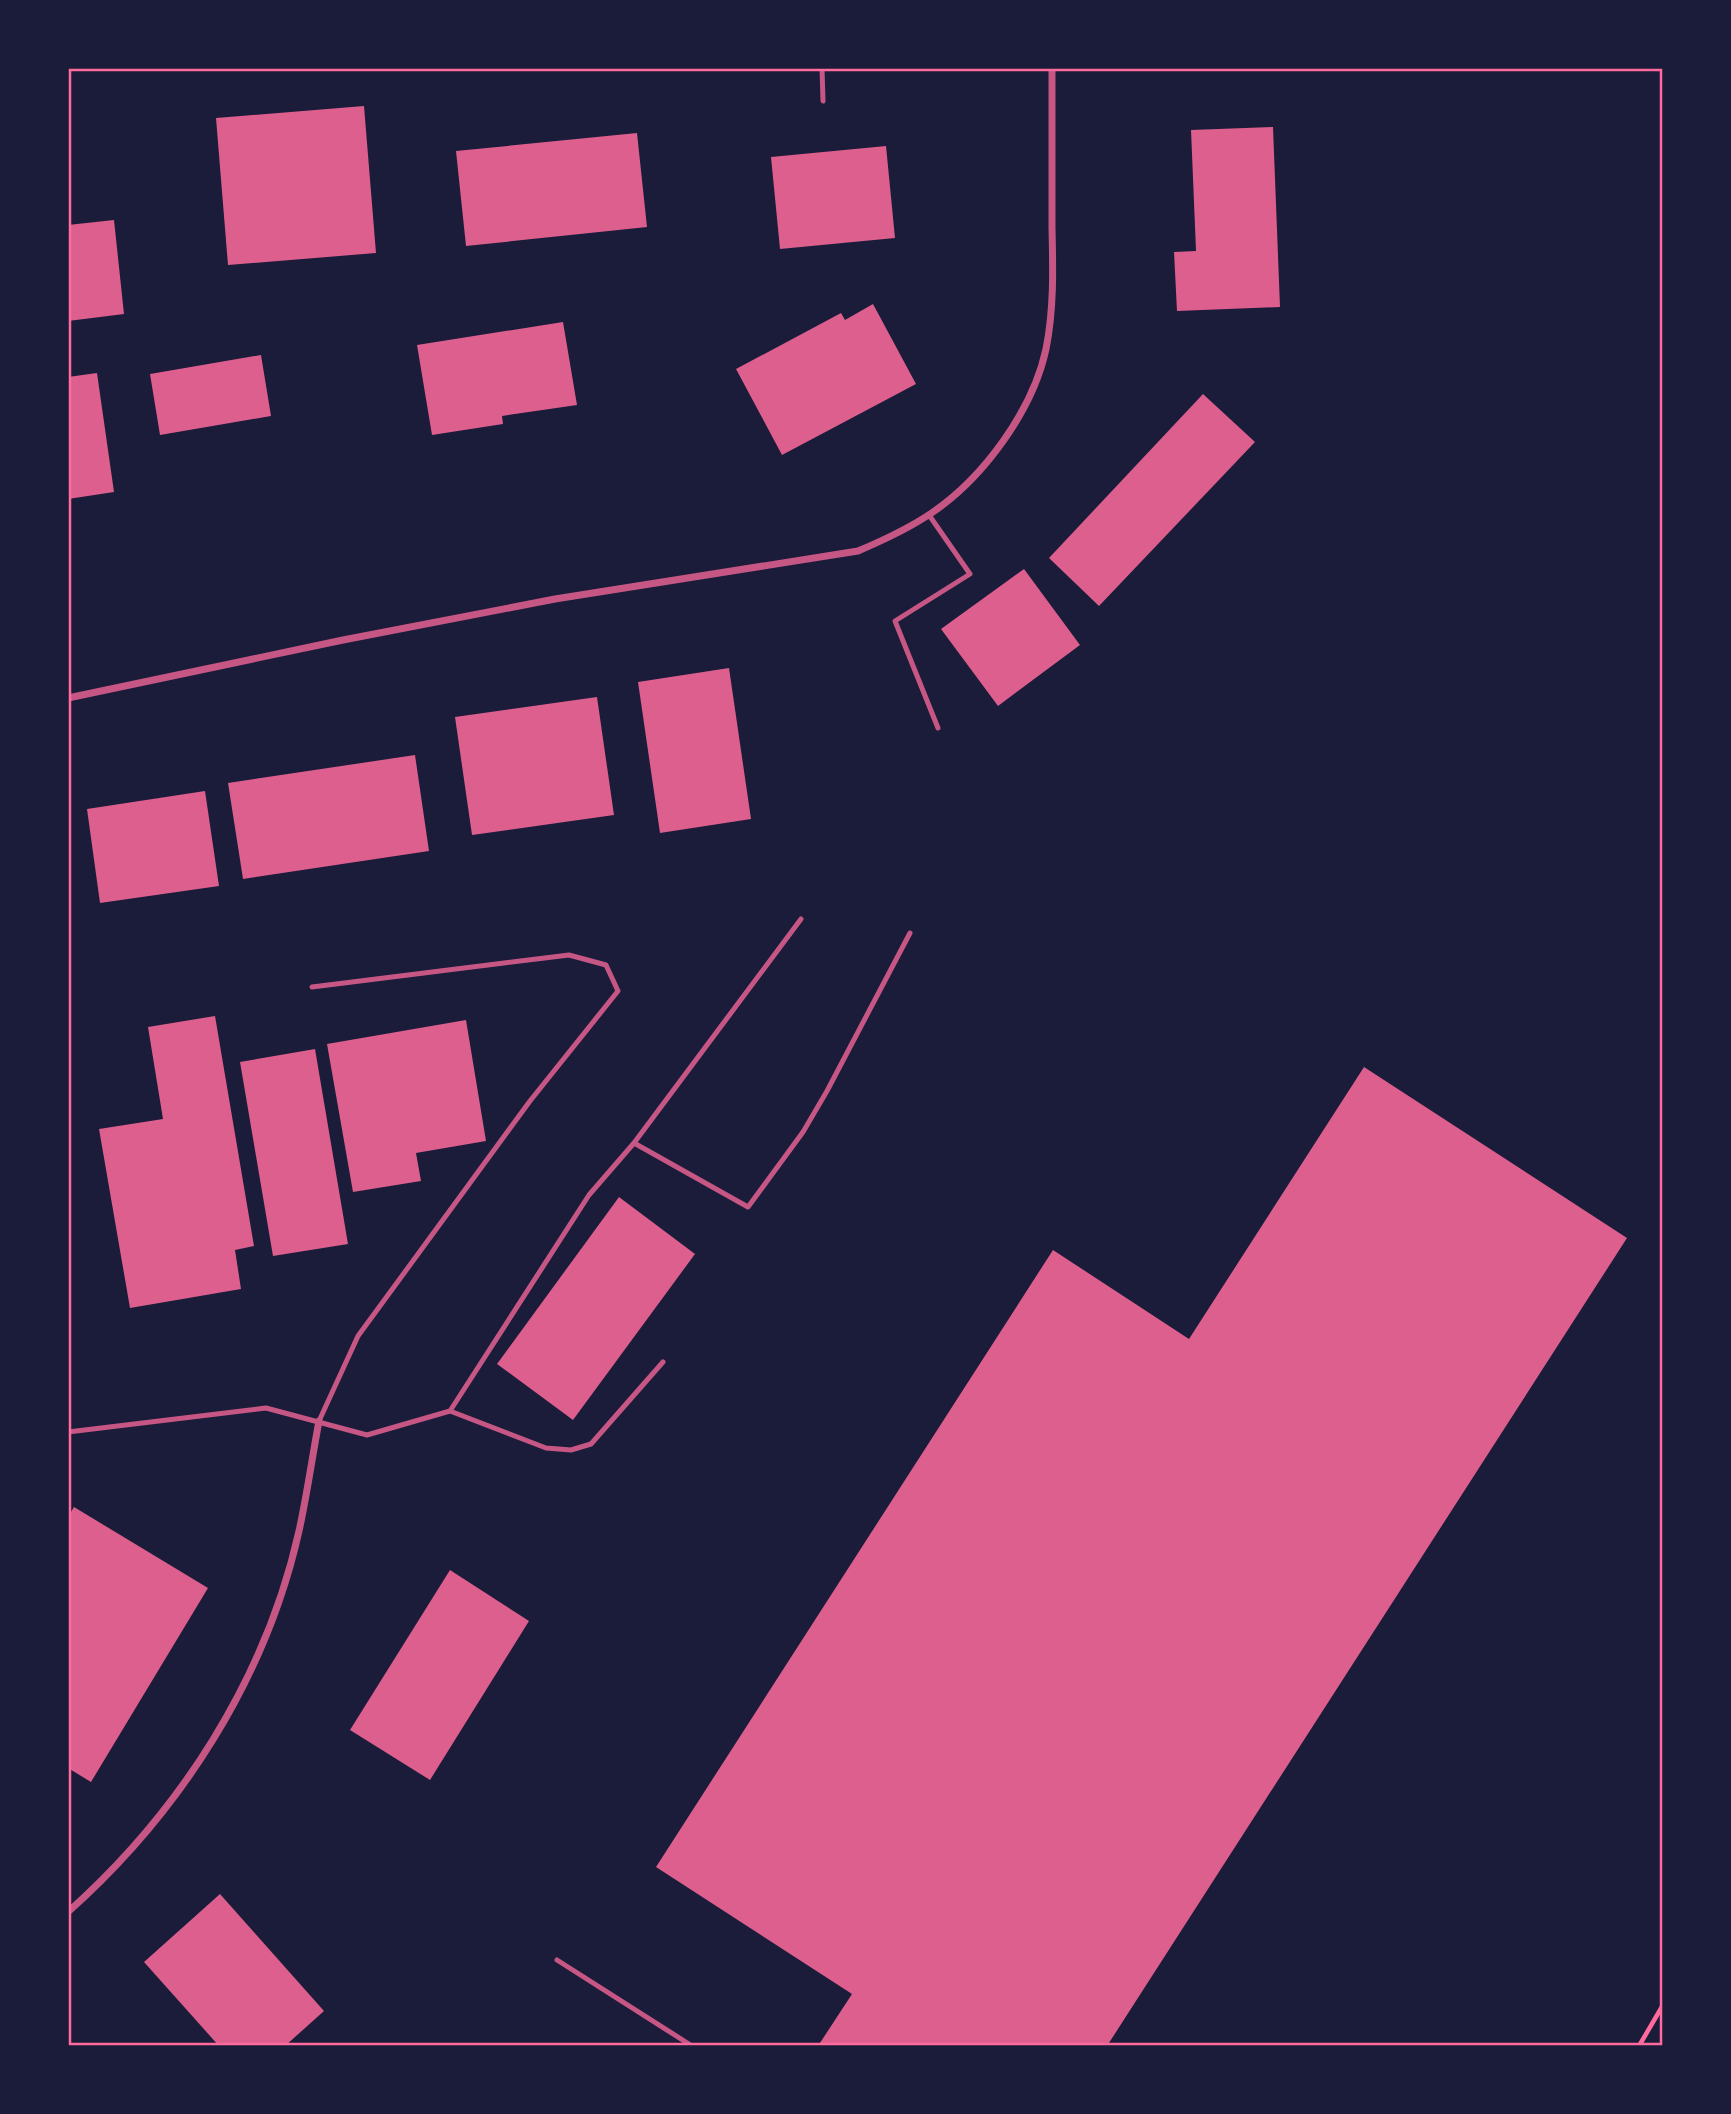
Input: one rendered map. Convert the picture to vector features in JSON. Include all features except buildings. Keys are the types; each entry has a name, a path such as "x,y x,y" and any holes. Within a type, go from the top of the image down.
{"street":[{"path":"68,698 555,599 858,551 894,536 929,514 957,493 989,460 1016,422 1036,381 1045,351 1052,306 1052,68"},
{"path":"68,1912 116,1867 166,1808 209,1746 246,1679 272,1620 288,1572 299,1531 319,1421"}],"lane":[{"path":"822,68 823,101"},
{"path":"929,514 970,574 895,621 938,728"},
{"path":"450,1410 589,1195 634,1143 801,919"},
{"path":"634,1143 748,1207 803,1132 910,933"},
{"path":"312,987 569,955 606,965 618,991 530,1101 358,1336 319,1421"},
{"path":"68,1432 266,1408 367,1435 450,1410 546,1448 571,1450 591,1444 663,1362"},
{"path":"556,1960 692,2046"}],"path":[{"path":"1639,2046 1663,2005"}]}
